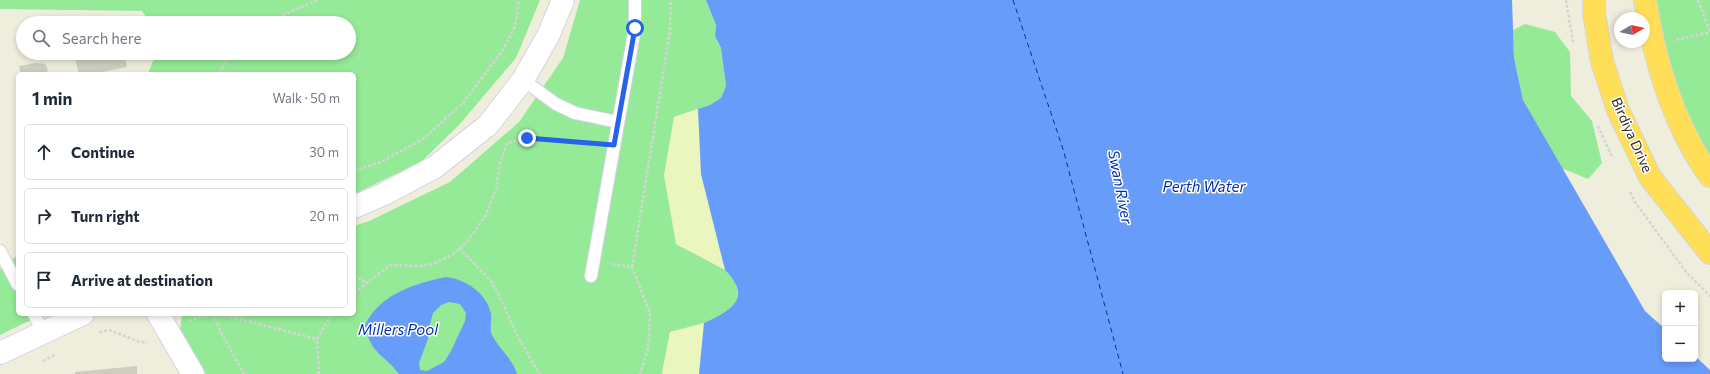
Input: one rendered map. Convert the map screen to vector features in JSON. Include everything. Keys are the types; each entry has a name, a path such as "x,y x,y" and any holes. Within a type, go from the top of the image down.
{"highway":[{"path":"1645,0 1654,46 1667,93 1697,157 1710,176"},
{"name":"Birdiya Drive","path":"1593,4 1602,61 1618,110 1650,177 1710,252"}],"street":[{"path":"356,206 384,194 435,167 488,125 523,80 549,34 563,0"},
{"path":"0,353 38,323 73,316"},
{"path":"162,321 193,374"}],"lane":[{"path":"591,276 635,28 635,0"},
{"path":"523,80 556,104 575,113 618,122"},
{"path":"0,250 16,281"}],"path":[{"path":"280,16 316,0"},
{"path":"356,170 381,162 423,139 464,102 503,50 515,26 520,0"},
{"path":"640,374 648,349 650,313 632,267 670,31 670,0"},
{"path":"1566,0 1574,45"},
{"path":"1698,0 1710,32"},
{"path":"220,72 226,60"},
{"path":"356,292 368,284 390,265 418,266 433,264 452,255 467,242 486,215 496,189 500,164 507,143 527,138 614,145"},
{"path":"459,248 491,281 504,305 514,329 540,374"},
{"path":"594,261 632,267"},
{"path":"356,276 368,284"},
{"path":"98,333 109,330 140,342 147,342 153,340 162,321 194,316"},
{"path":"214,316 244,374"},
{"path":"228,316 317,339"},
{"path":"319,374 317,339 331,316"},
{"path":"43,361 57,354"}],"green space":[{"path":"0,0 540,0 516,58 459,125 421,162 356,193 356,72 149,72 153,60 356,60 356,16 145,16 142,11 0,9"},
{"path":"580,0 706,0 716,25 715,36 721,48 726,86 721,98 710,105 674,117 676,244 725,270 734,280 737,288 737,299 732,307 714,320 670,332 662,374 206,374 180,331 182,316 356,316 356,225 369,221 450,182 519,122 563,58"},
{"path":"1656,0 1710,0 1710,160 1681,100 1666,49"},
{"path":"1525,24 1555,32 1570,52 1571,96 1592,121 1602,163 1588,179 1561,168 1523,100 1514,58 1513,30"},
{"path":"16,257 16,316 39,316 0,335 0,269"}],"sand":[{"path":"698,109 701,174 725,270 676,244 664,175 674,117"},
{"path":"704,323 699,374 662,374 670,332"}],"water":[{"name":"Perth Water","path":"706,0 1512,0 1514,58 1523,100 1645,311 1662,326 1662,362 1698,362 1698,359 1710,370 1710,374 699,374 704,323 723,314 735,302 738,296 737,288 733,280 725,270 701,174 698,109 710,105 721,98 726,86 721,48 715,36 716,25"},
{"name":"Millers Pool","path":"446,277 468,284 485,300 489,306 491,314 492,335 509,359 517,374 399,374 374,348 367,335 365,325 371,314 379,305 410,287","holes":["449,302 460,304 466,313 465,321 451,351 444,362 427,371 420,370 419,363 428,339 433,313 441,305"]}],"building":[{"path":"76,60 126,60 127,67 102,72 79,72"},
{"path":"36,63 45,64 48,72 20,72 19,66"},
{"path":"137,366 137,374 75,374 75,372"}],"ferry route":[{"path":"1013,0 1063,149 1123,374"}],"route":[{"path":"527,138 595,142 614,145 635,28"}],"water label":[{"name":"Swan River","path":"1120,187"}]}
